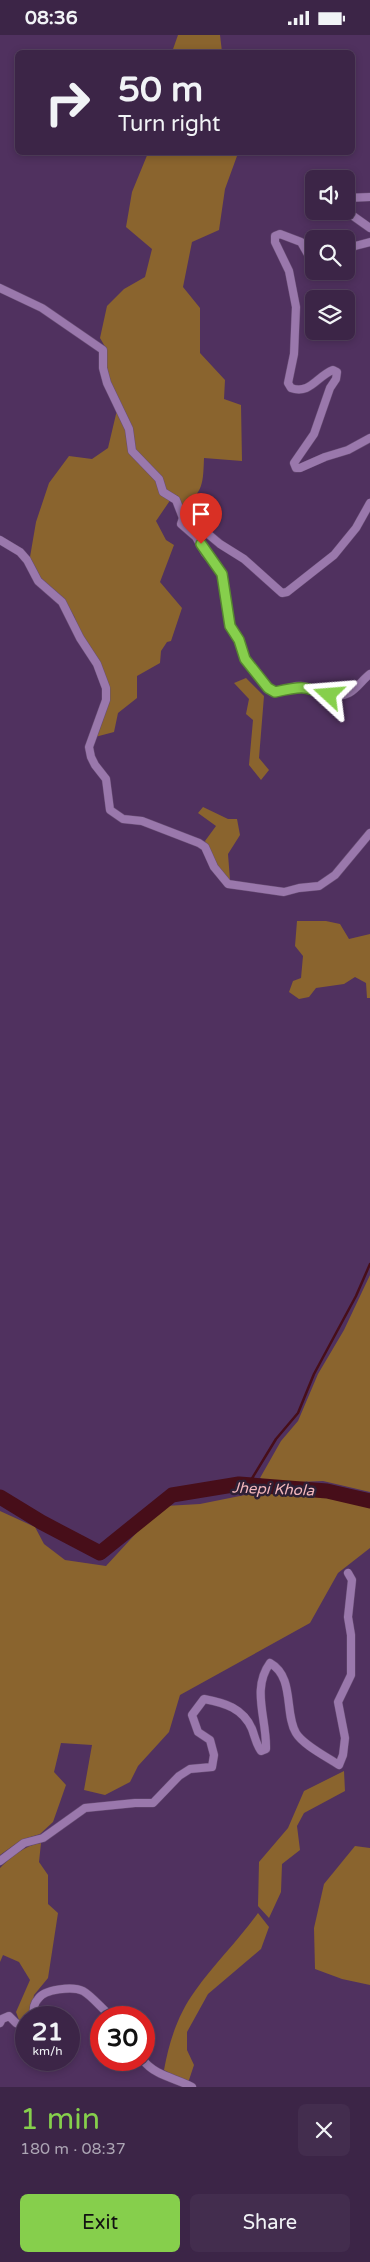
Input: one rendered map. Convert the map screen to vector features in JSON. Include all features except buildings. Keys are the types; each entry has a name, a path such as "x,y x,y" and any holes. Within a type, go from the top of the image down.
{"street":[{"path":"355,198 370,197"},
{"path":"355,217 370,228"},
{"path":"305,250 300,242 291,237 280,234 275,236 274,242 289,271 296,307 294,354 288,383 291,388 302,389 311,387 327,372 333,370 337,372 314,434 294,463 296,468 300,468 325,457 348,450 370,438"},
{"path":"355,246 370,242"},
{"path":"0,288 42,308 103,350 103,368 107,383 129,429 132,451 159,479 163,492 176,500 184,517 244,559 282,593 287,592 334,555 356,528 370,503"},
{"path":"184,517 181,524 196,537 222,574 230,626 239,640 245,659 271,691 275,692 298,686 312,688 329,695 349,693 370,674"},
{"path":"0,540 20,552 27,560 38,581 62,602 80,638 97,663 106,689 106,700 92,735 89,747 90,757 106,779 110,810 115,815 123,819 142,821 199,843 205,847 214,867 228,884 284,892 319,886 327,881 335,875 370,833"},
{"path":"0,1861 24,1843 43,1838 86,1808 153,1803 179,1776 190,1769 212,1767 214,1755 210,1740 198,1732 192,1715 204,1699 230,1705 241,1712 252,1730 256,1743 262,1751 266,1749 259,1692 263,1672 270,1663 277,1667 283,1677 295,1732 301,1740 339,1765 343,1755 345,1738 338,1702 351,1675 351,1635 348,1617 352,1580 348,1573"},
{"path":"34,2006 38,1997 49,1992 75,1989 83,1991 100,2006"},
{"path":"0,2023 2,2019 9,2016 15,2022"},
{"path":"155,2071 192,2087"}],"shaded area":[{"path":"178,35 220,35 222,50 173,50"},
{"path":"147,155 239,155 237,156 225,189 219,230 192,242 183,287 200,308 200,353 225,380 224,399 241,405 242,461 204,458 201,486 195,497 182,506 178,496 165,490 135,450 108,379 106,365 107,350 100,338 107,306 124,289 145,277 152,249 126,227 132,192"},
{"path":"117,410 127,429 130,453 157,478 171,499 156,521 166,540 174,545 160,582 182,608 171,641 167,642 161,651 160,663 137,676 137,698 118,713 114,732 95,737 108,699 74,616 65,601 41,578 30,557 36,522 49,483 69,456 92,459 108,448"},
{"path":"246,678 264,696 259,758 269,770 261,780 249,765 253,720 246,714 249,699 234,683"},
{"path":"203,807 228,819 237,819 240,835 228,854 230,880 221,871 205,841 216,826 198,813"},
{"path":"297,921 326,921 340,924 349,939 370,934 370,998 367,998 366,983 355,977 344,984 316,988 309,997 299,999 289,992 293,981 301,978 303,956 295,946"},
{"path":"370,1275 370,1492 323,1481 270,1483 260,1478 281,1441 298,1421 318,1374 344,1330"},
{"path":"270,1490 331,1496 370,1508 370,1548 338,1573 310,1623 180,1695 169,1732 138,1766 130,1782 105,1795 84,1790 92,1745 61,1743 54,1772 66,1785 53,1822 40,1834 21,1840 0,1855 0,1511 35,1527 44,1544 65,1560 106,1566 140,1529 165,1506 200,1504"},
{"path":"344,1771 345,1791 304,1813 297,1826 300,1850 282,1864 281,1892 269,1918 258,1906 259,1862 288,1828 304,1791"},
{"path":"41,1843 39,1862 48,1875 48,1904 58,1913 48,1978 34,1995 32,2006 19,2006 30,1980 19,1962 3,1955 0,1962 0,1868 24,1849"},
{"path":"355,1846 370,1848 370,1985 342,1979 315,1969 314,1928 324,1884"},
{"path":"258,1913 269,1927 261,1949 208,1994 187,2032 187,2050 194,2065 188,2083 164,2070 179,2019 202,1981"}],"waterway":[{"path":"248,1485 276,1439 298,1413 314,1374 356,1296 370,1264"},
{"name":"Jhepi Khola","path":"0,1497 41,1522 100,1553 172,1495 239,1484 327,1491 370,1501"}],"route":[{"path":"201,544 205,553 222,574 230,626 239,640 245,659 268,688 275,692 298,686 312,688 329,695"}]}
